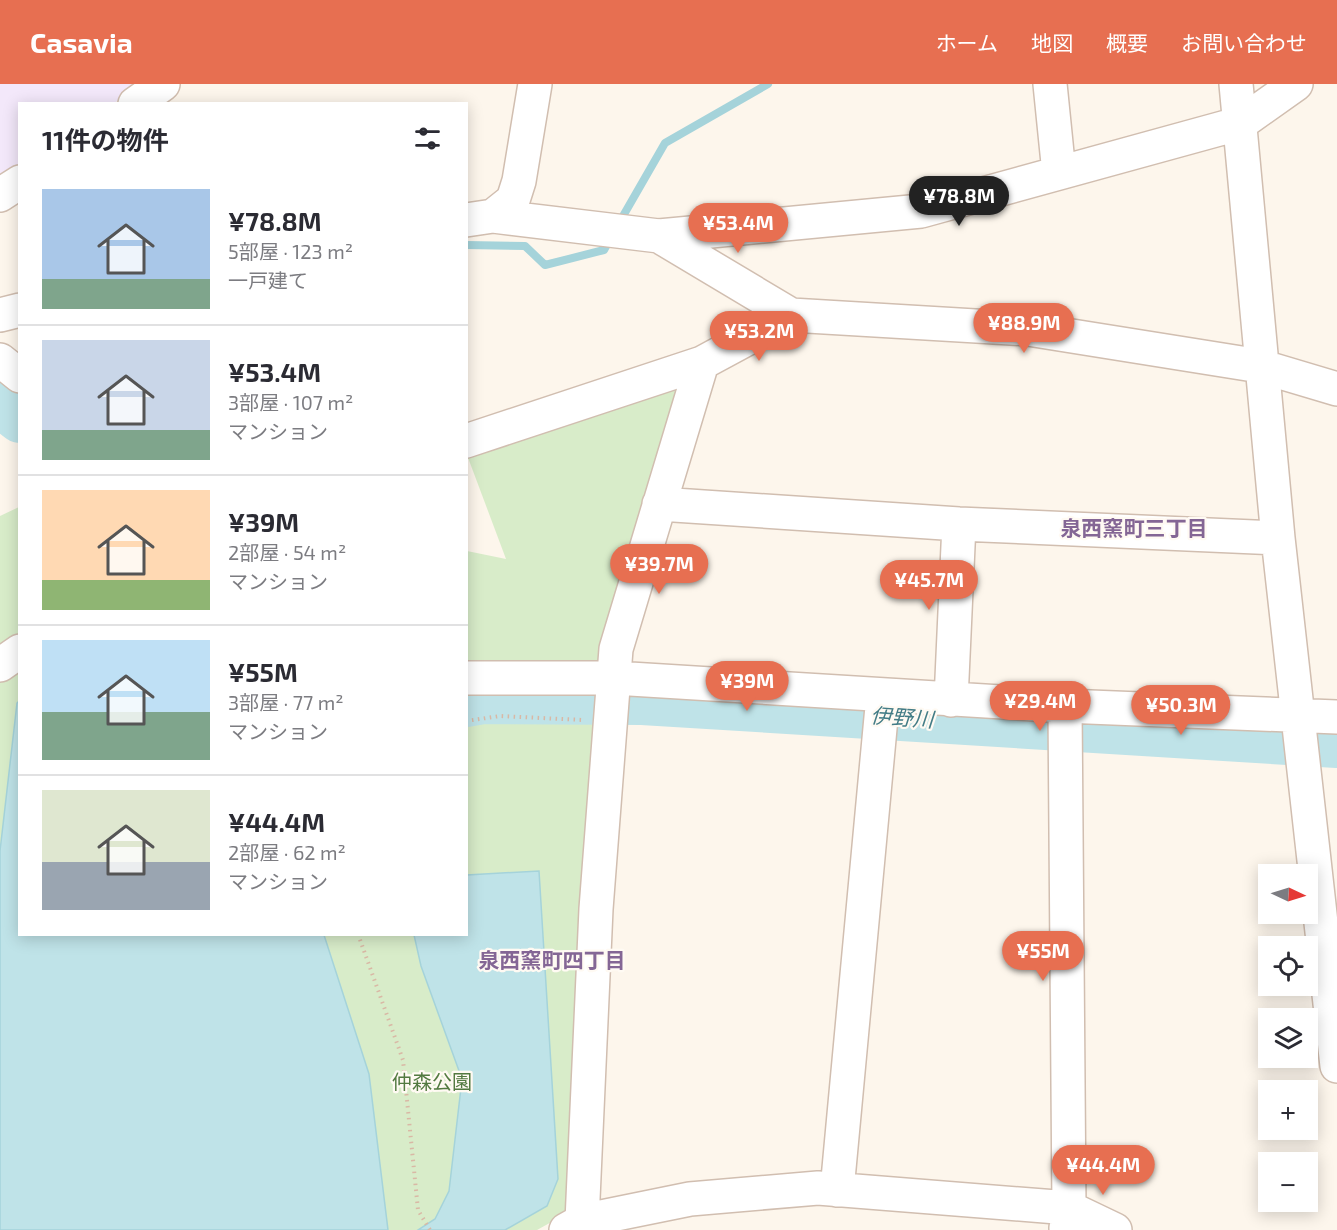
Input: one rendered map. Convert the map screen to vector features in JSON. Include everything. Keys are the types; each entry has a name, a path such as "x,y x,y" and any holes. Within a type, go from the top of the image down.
{"street":[{"path":"138,102 164,84"},
{"path":"480,218 513,200 519,181 535,84"},
{"path":"1050,84 1059,173"},
{"path":"1236,84 1242,123 1260,366 1337,1066"},
{"path":"480,218 645,235 921,211 1242,123 1296,84"},
{"path":"0,195 18,183"},
{"path":"645,235 791,315 1028,329 1260,366 1337,389"},
{"path":"0,315 18,310"},
{"path":"468,440 702,363 791,315"},
{"path":"0,360 18,374"},
{"path":"702,363 616,649 574,1226 690,1199 818,1188 1068,1219 1115,1230"},
{"path":"659,504 959,524 1278,538"},
{"path":"951,700 959,524"},
{"path":"0,665 18,652"},
{"path":"468,678 614,678 951,700 1337,717"},
{"path":"837,1190 883,696"},
{"path":"1065,706 1068,1219"}],"path":[{"path":"468,721 500,716 611,721"},
{"path":"359,936 403,1060 418,1210 430,1230"}],"shaded area":[{"path":"0,84 144,84 116,102 18,102 18,168 0,180"}],"green space":[{"name":"仲森公園","path":"668,381 681,398 606,654 576,1179 564,1215 537,1230 0,1230 0,516 18,507 18,936 468,936 468,551 506,559 468,455"}],"water":[{"path":"17,703 18,936 324,936 369,1074 388,1230 0,1230 0,851"},
{"path":"539,871 558,1179 547,1206 505,1230 418,1230 435,1219 449,1191 462,1079 421,966 414,936 468,936 468,875"}],"waterway":[{"path":"619,223 665,143 768,84"},
{"path":"468,245 525,246 545,265 604,250 610,239"},
{"name":"伊野川","path":"0,405 18,418"},
{"name":"伊野川","path":"468,704 483,701 642,702 1337,745"}],"district":[{"name":"泉西窯町三丁目","path":"1134,529"},
{"name":"泉西窯町四丁目","path":"552,961"}]}
